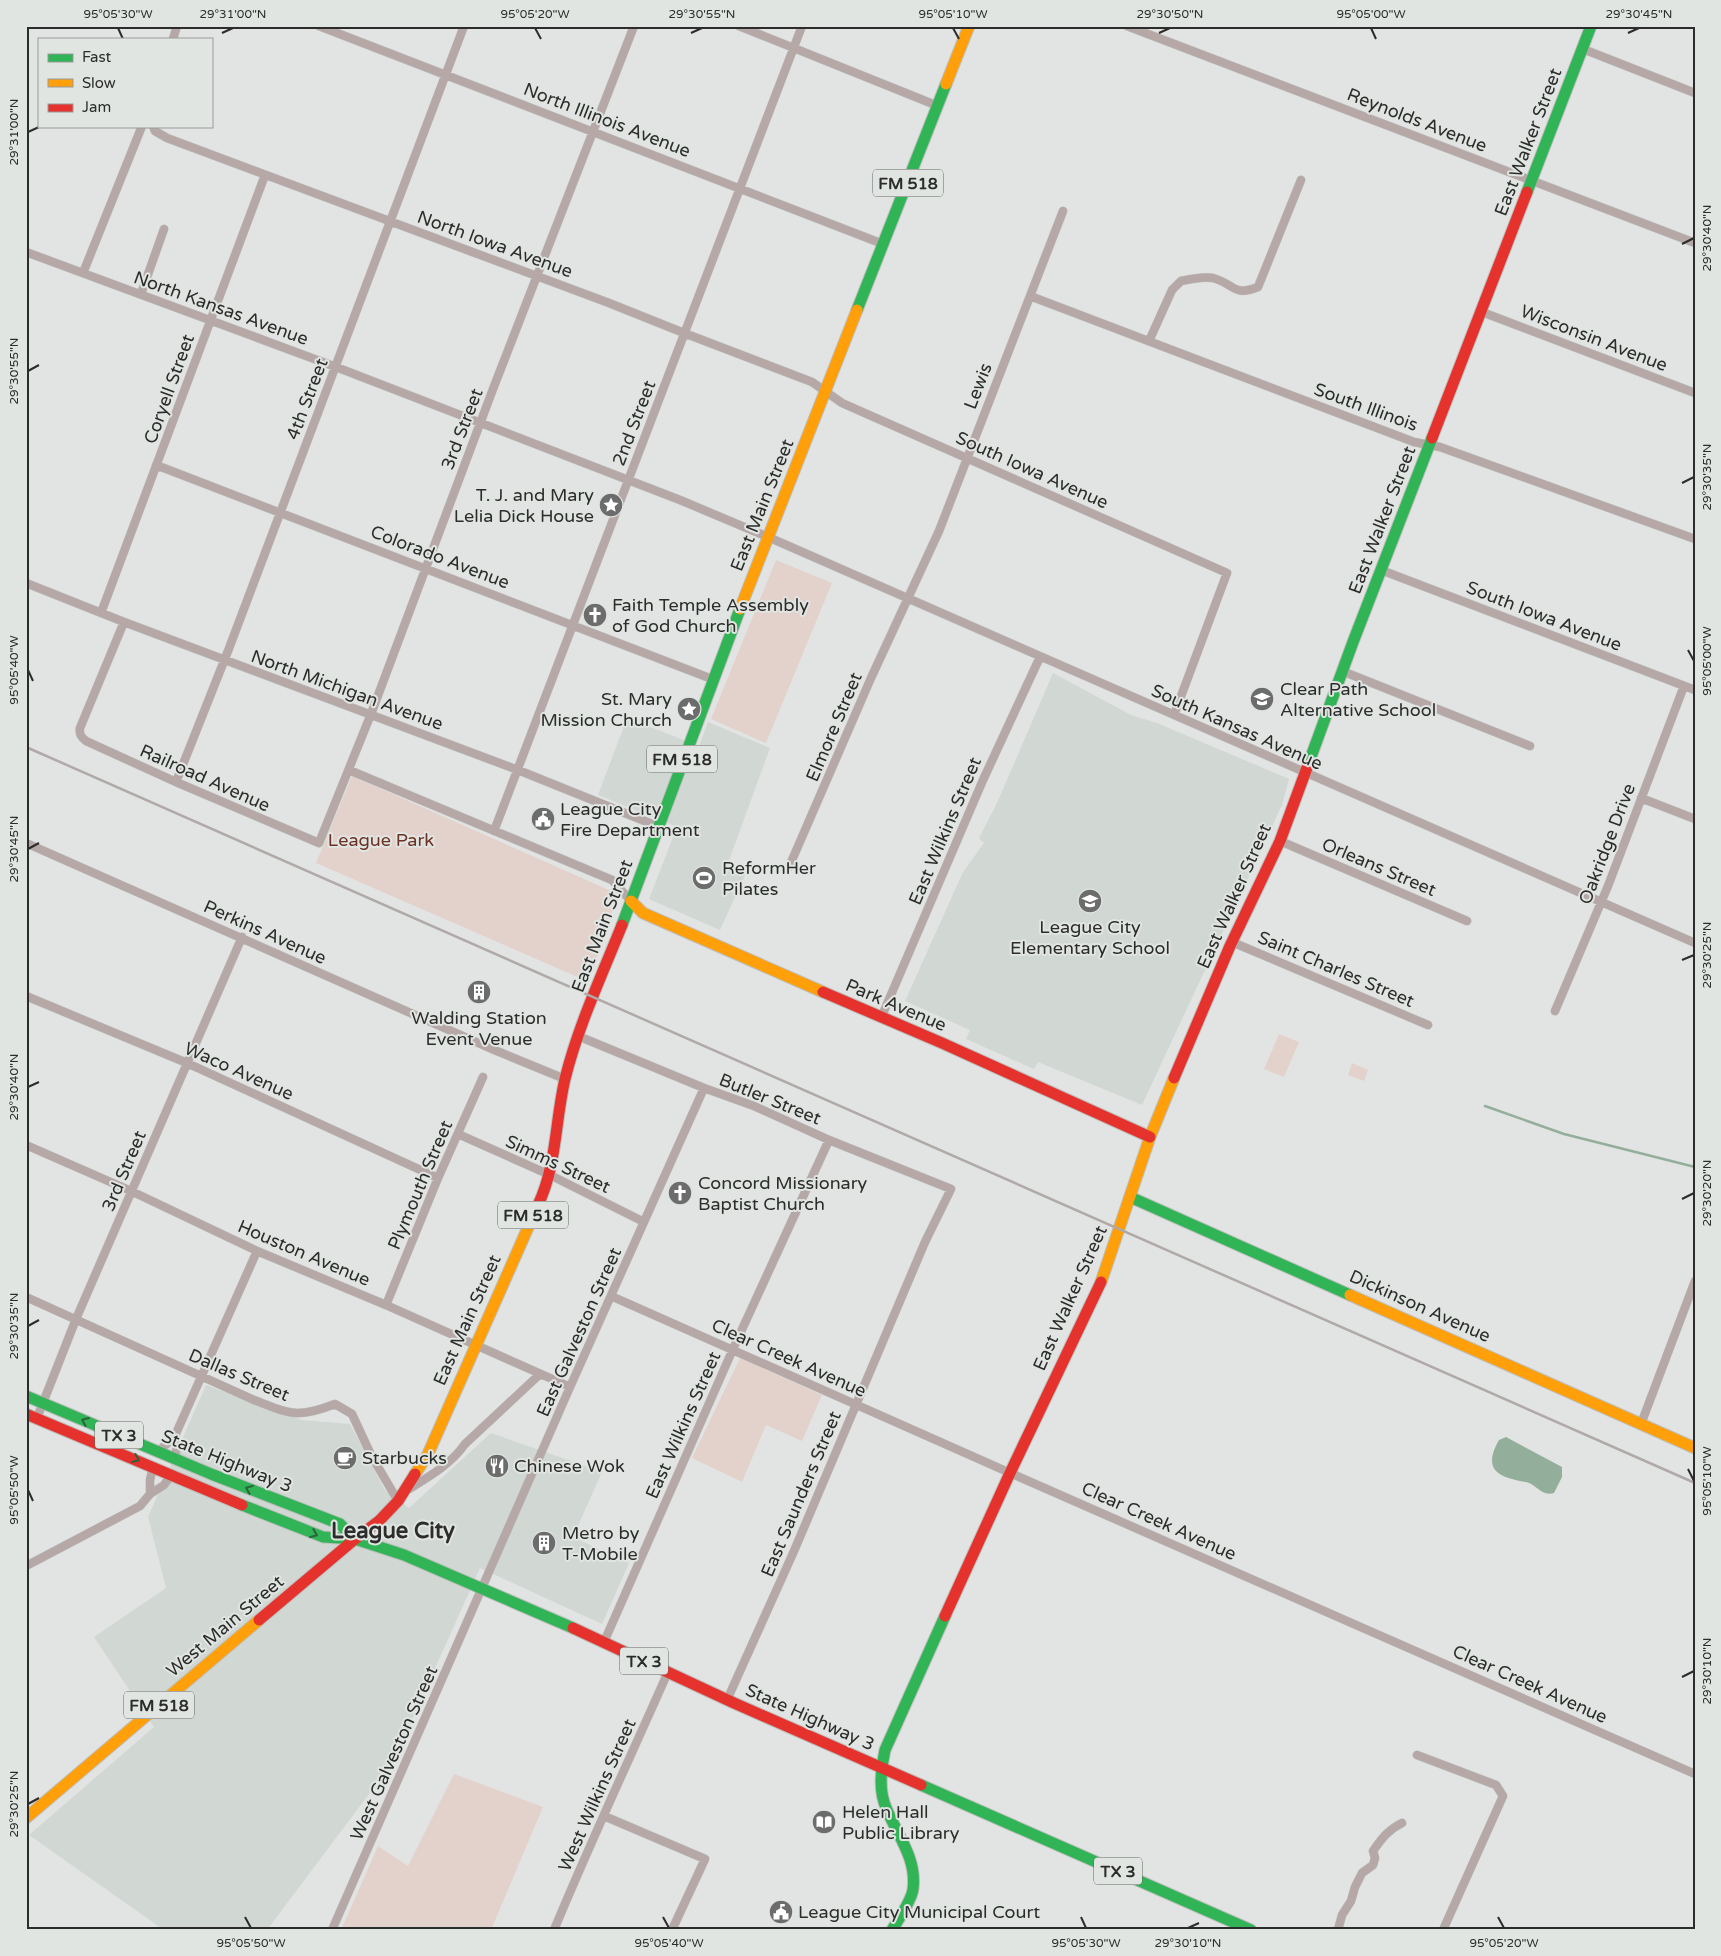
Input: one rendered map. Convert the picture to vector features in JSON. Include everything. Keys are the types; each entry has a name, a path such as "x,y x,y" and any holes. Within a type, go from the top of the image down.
{"main road":[{"name":"East Main Street","path":"355,1539 379,1521 398,1501 428,1454 475,1344 546,1188 550,1175 565,1079 578,1036 712,679 970,26"},
{"name":"East Walker Street","path":"892,1930 914,1891 913,1873 905,1843 886,1809 881,1788 882,1768 886,1750 1010,1472 1100,1284 1150,1137 1232,942 1280,841 1342,671 1591,26"},
{"name":"Park Avenue","path":"630,901 643,913 942,1043 1150,1137"},
{"name":"Dickinson Avenue","path":"1130,1197 1695,1448"},
{"name":"State Highway 3","path":"26,1396 175,1459 340,1524 355,1539"},
{"name":"State Highway 3","path":"32,1416 323,1537 355,1539 404,1555 483,1588 728,1700 1251,1930"},
{"name":"West Main Street","path":"26,1818 355,1539"}],"street":[{"path":"172,38 177,26"},
{"name":"4th Street","path":"176,782 225,660 464,26"},
{"name":"3rd Street","path":"319,843 371,714 480,423 634,26"},
{"path":"739,26 938,106"},
{"name":"2nd Street","path":"494,831 802,26"},
{"name":"Reynolds Avenue","path":"1127,26 1695,244"},
{"name":"North Illinois Avenue","path":"321,27 883,244"},
{"path":"1583,49 1695,93"},
{"path":"83,273 141,128"},
{"name":"North Iowa Avenue","path":"154,128 167,138 537,276 812,382 826,392"},
{"name":"Coryell Street","path":"101,613 266,175"},
{"path":"1149,341 1172,290 1181,281 1211,278 1236,290 1246,292 1258,287 1301,180"},
{"name":"Lewis","path":"907,599 939,531 1063,211"},
{"path":"141,294 164,229"},
{"name":"North Kansas Avenue","path":"26,252 336,367 628,480 768,537"},
{"name":"South Illinois","path":"1030,296 1414,442 1440,447 1695,538"},
{"name":"Wisconsin Avenue","path":"1482,312 1695,393"},
{"name":"South Iowa Avenue","path":"826,392 842,403 1227,573 1174,715"},
{"name":"Colorado Avenue","path":"156,465 712,679"},
{"name":"South Kansas Avenue","path":"768,537 1695,944"},
{"name":"South Iowa Avenue","path":"1382,570 1695,690"},
{"name":"North Michigan Avenue","path":"26,583 124,622 518,770 658,826"},
{"name":"Elmore Street","path":"789,867 907,599"},
{"name":"Railroad Avenue","path":"124,622 80,728 82,737 86,741 176,782 319,843"},
{"name":"East Wilkins Street","path":"881,1018 983,780 1040,657"},
{"path":"1342,671 1530,746"},
{"name":"Oakridge Drive","path":"1555,1011 1600,903 1684,686"},
{"path":"349,770 612,880 630,901"},
{"path":"1641,798 1695,819"},
{"name":"Orleans Street","path":"1280,841 1467,921"},
{"name":"Perkins Avenue","path":"26,843 492,1049 565,1079"},
{"name":"3rd Street","path":"32,1416 43,1404 76,1319 242,937"},
{"name":"Saint Charles Street","path":"1232,942 1428,1025"},
{"name":"Waco Avenue","path":"26,996 187,1063 438,1178"},
{"name":"Butler Street","path":"578,1036 704,1088 754,1106 830,1140 950,1189"},
{"name":"Plymouth Street","path":"386,1305 438,1178 483,1077"},
{"name":"East Galveston Street","path":"483,1588 570,1387 704,1088"},
{"name":"Simms Street","path":"458,1134 550,1175 644,1222"},
{"name":"East Wilkins Street","path":"604,1642 733,1349 830,1140"},
{"name":"Houston Avenue","path":"26,1145 132,1191 258,1251 386,1305 570,1387"},
{"name":"East Saunders Street","path":"728,1700 925,1242 950,1189"},
{"path":"161,1452 174,1438 258,1251"},
{"path":"1641,1424 1695,1281"},
{"name":"Clear Creek Avenue","path":"611,1296 1695,1774"},
{"name":"Dallas Street","path":"26,1297 254,1400 286,1412 302,1414 335,1404 352,1414 371,1455 398,1501"},
{"path":"406,1490 432,1476 458,1455 465,1444 540,1374"},
{"path":"174,1438 176,1445 175,1459"},
{"path":"150,1494 150,1480 154,1467"},
{"path":"26,1566 140,1506 150,1494 156,1492 164,1485 172,1474"},
{"name":"West Galveston Street","path":"332,1930 483,1588"},
{"name":"West Wilkins Street","path":"554,1930 589,1845 604,1816 668,1672"},
{"path":"1417,1754 1496,1784 1503,1796 1443,1930"},
{"path":"604,1816 705,1860 672,1930"},
{"path":"1338,1930 1342,1915 1351,1902 1355,1887 1362,1874 1373,1865 1374,1851 1390,1829 1402,1823"}],"shaded area":[{"path":"1053,673 1131,715 1157,723 1289,779 1282,805 1142,1105 1038,1062 1034,1069 966,1039 970,1030 905,1001 963,872 984,843 979,838 997,803"},
{"path":"627,718 699,746 708,722 770,748 727,866 745,875 720,930 649,899 677,827 598,795"},
{"path":"206,1385 302,1420 350,1424 385,1490 409,1508 491,1433 602,1472 573,1537 629,1563 602,1624 480,1568 393,1762 267,1930 164,1930 29,1835 154,1727 94,1637 166,1588 148,1517"},
{"path":"1506,1437 1562,1467 1562,1477 1554,1493 1543,1492 1530,1483 1508,1478 1496,1470 1492,1459 1494,1450 1499,1440"}],"green space":[{"path":"776,560 832,583 766,743 711,719"},
{"name":"League Park","path":"352,776 618,894 589,982 316,863"},
{"path":"1279,1034 1299,1042 1284,1077 1264,1069"},
{"path":"1352,1063 1368,1070 1364,1081 1348,1075"},
{"path":"740,1358 822,1395 802,1441 766,1425 742,1482 692,1458"},
{"path":"454,1774 543,1807 491,1930 341,1930 378,1846 408,1866"}],"waterway":[{"path":"1485,1106 1564,1134 1695,1167"}],"railway":[{"path":"26,747 1695,1483"}],"traffic: fast":[{"path":"1527,192 1591,26"},
{"path":"857,310 946,84"},
{"path":"1308,765 1353,642 1432,438"},
{"path":"622,925 740,609"},
{"path":"1130,1197 1350,1295"},
{"path":"26,1396 211,1474 340,1524 355,1539"},
{"path":"242,1505 323,1537 355,1539 404,1555 573,1628"},
{"path":"892,1930 910,1899 913,1889 913,1878 906,1848 887,1810 882,1795 881,1780 885,1750 945,1616"},
{"path":"921,1785 1251,1930"}],"traffic: slow":[{"path":"946,84 969,26"},
{"path":"740,609 857,310"},
{"path":"631,901 643,913 823,992"},
{"path":"1101,1282 1150,1137 1174,1078"},
{"path":"415,1474 428,1454 538,1205"},
{"path":"1350,1295 1695,1448"},
{"path":"26,1818 259,1620"}],"traffic: jam":[{"path":"1432,438 1527,192"},
{"path":"1174,1078 1230,946 1280,841 1308,765"},
{"path":"538,1205 549,1174 570,1059 622,925"},
{"path":"823,992 942,1043 1150,1137"},
{"path":"945,1616 1010,1473 1101,1282"},
{"path":"26,1414 242,1505"},
{"path":"259,1620 379,1521 398,1501 415,1474"},
{"path":"573,1628 734,1703 921,1785"}],"place":[{"name":"T. J. and Mary Lelia Dick House","path":"611,505"},
{"name":"Faith Temple Assembly of God Church","path":"595,615"},
{"name":"Clear Path Alternative School","path":"1262,699"},
{"name":"St. Mary Mission Church","path":"689,709"},
{"name":"League City Fire Department","path":"543,819"},
{"name":"ReformHer Pilates","path":"704,878"},
{"name":"League City Elementary School","path":"1090,901"},
{"name":"Walding Station Event Venue","path":"479,992"},
{"name":"Concord Missionary Baptist Church","path":"680,1193"},
{"name":"Starbucks","path":"345,1458"},
{"name":"Chinese Wok","path":"497,1466"},
{"name":"Metro by T-Mobile","path":"544,1543"},
{"name":"Helen Hall Public Library","path":"824,1822"},
{"name":"League City Municipal Court","path":"781,1912"}],"district":[{"name":"League City","path":"393,1530"}]}
